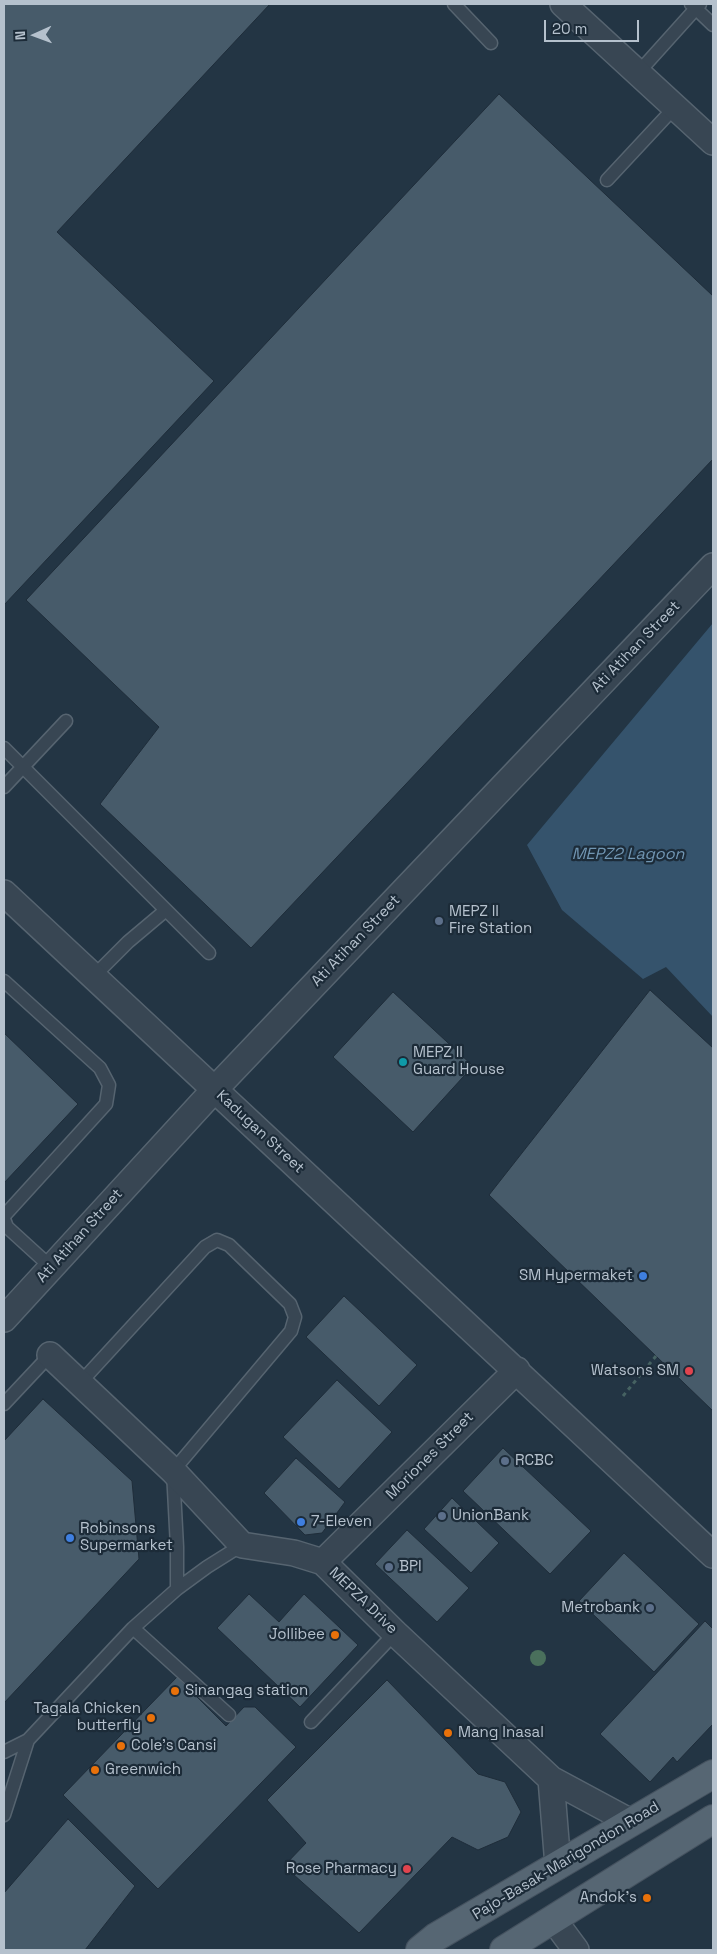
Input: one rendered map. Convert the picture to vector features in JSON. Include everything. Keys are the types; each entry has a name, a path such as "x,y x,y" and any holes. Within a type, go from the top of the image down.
{"main road":[{"name":"Pajo-Basak-Marigondon Road","path":"420,1950 436,1937 713,1774"},
{"path":"504,1950 713,1819"}],"street":[{"path":"563,4 713,142"},
{"name":"Ati Atihan Street","path":"4,1319 215,1089 713,566"},
{"name":"Kadugan Street","path":"4,893 517,1370"},
{"path":"50,1355 173,1471 242,1545"},
{"path":"517,1370 713,1555"},
{"name":"Moriones Street","path":"323,1562 517,1370"},
{"name":"MEPZA Drive","path":"242,1545 294,1553 323,1562 395,1633 551,1779 631,1822"},
{"path":"551,1779 558,1866"},
{"path":"554,1919 576,1950"}],"lane":[{"path":"454,4 491,43"},
{"path":"637,74 695,5 713,25"},
{"path":"607,180 675,107"},
{"path":"4,787 66,721"},
{"path":"4,748 209,953"},
{"path":"94,976 128,942 166,910"},
{"path":"4,981 100,1068 109,1085 106,1104 4,1217 7,1227 52,1268"},
{"path":"80,1383 205,1247 217,1240 229,1245 290,1304 295,1317 291,1331 173,1471 177,1589"},
{"path":"4,1404 50,1355"},
{"path":"4,1752 28,1740 132,1628 177,1589 242,1545"},
{"path":"132,1628 229,1715"},
{"path":"312,1722 395,1633"},
{"path":"4,1815 28,1740"}],"path":[{"path":"623,1396 656,1356"}],"water":[{"name":"MEPZ2 Lagoon","path":"713,623 713,1017 666,967 643,979 562,910 527,845"}],"building":[{"path":"4,4 270,4 57,232 214,381 4,605"},
{"path":"499,94 713,296 713,459 251,948 100,804 159,727 26,600"},
{"name":"SM Hypermaket","path":"650,990 713,1048 713,1411 489,1195"},
{"name":"MEPZ II Guard House","path":"393,992 473,1066 413,1132 333,1057"},
{"path":"4,1033 78,1104 4,1183"},
{"path":"344,1296 417,1365 379,1406 306,1337"},
{"path":"337,1380 392,1432 339,1489 283,1437"},
{"name":"Robinsons Supermarket","path":"43,1399 132,1481 139,1559 4,1703 4,1441"},
{"path":"503,1448 591,1531 550,1574 463,1491"},
{"path":"296,1458 345,1502 322,1533 305,1535 264,1493"},
{"path":"452,1498 499,1543 471,1573 424,1529"},
{"path":"407,1530 469,1588 437,1622 375,1564"},
{"path":"624,1553 699,1624 654,1672 579,1601"},
{"path":"249,1594 279,1622 304,1594 358,1645 300,1707 217,1628"},
{"path":"705,1621 713,1629 713,1724 677,1762 673,1757 650,1782 600,1734"},
{"path":"177,1677 226,1726 244,1707 255,1707 296,1747 158,1889 63,1795"},
{"path":"387,1680 478,1774 505,1782 521,1812 508,1837 478,1850 452,1837 359,1933 284,1866 306,1843 267,1800"},
{"path":"68,1819 135,1886 85,1950 4,1950 4,1893"}],"place":[{"name":"MEPZ II Fire Station","path":"439,921"},
{"name":"MEPZ II Guard House","path":"403,1062"},
{"name":"SM Hypermaket","path":"643,1276"},
{"name":"Watsons SM","path":"689,1371"},
{"name":"RCBC","path":"505,1461"},
{"name":"UnionBank","path":"442,1516"},
{"name":"7-Eleven","path":"301,1522"},
{"name":"Robinsons Supermarket","path":"70,1538"},
{"name":"BPI","path":"389,1567"},
{"name":"Metrobank","path":"650,1608"},
{"name":"Jollibee","path":"335,1635"},
{"name":"Sinangag station","path":"175,1691"},
{"name":"Tagala Chicken butterfly","path":"151,1718"},
{"name":"Mang Inasal","path":"448,1733"},
{"name":"Cole's Cansi","path":"121,1746"},
{"name":"Greenwich","path":"95,1770"},
{"name":"Rose Pharmacy","path":"407,1869"},
{"name":"Andok's","path":"647,1898"}]}
